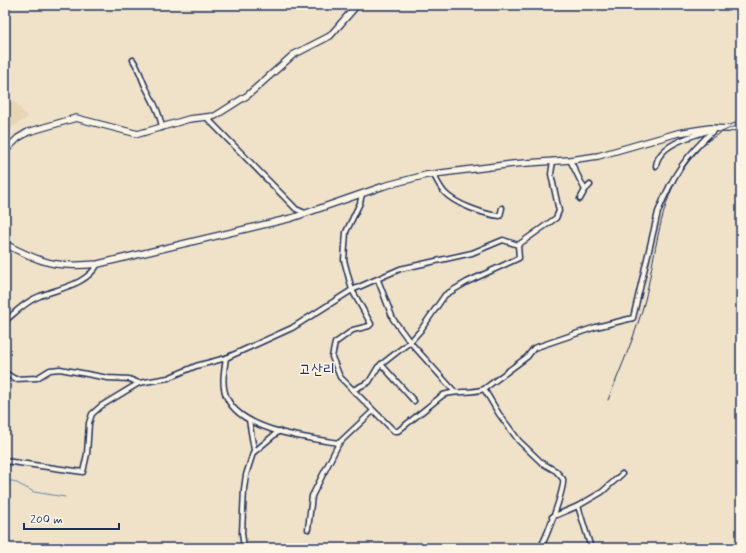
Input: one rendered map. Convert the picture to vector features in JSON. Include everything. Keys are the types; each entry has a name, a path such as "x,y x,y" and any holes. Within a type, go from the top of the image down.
{"main road":[{"path":"5,151 18,138 28,132 76,118 138,134 189,119 215,116 245,97 293,55 330,36 357,5"},
{"path":"5,244 32,258 48,263 75,266 98,264 305,213 384,186 433,174 513,164 570,160 610,154 685,132 716,128 728,129 741,125"}],"street":[{"path":"133,60 140,72 144,85 154,102 162,128"},
{"path":"206,118 296,208 305,213"},
{"path":"656,166 657,160 662,152 681,141 716,128"},
{"path":"362,194 360,203 346,232 344,243 344,264 352,290 371,324 370,326 353,330 335,343 332,357 340,377 394,431 398,432 443,394 455,392 477,392 484,389 527,357 534,348 596,327 633,318 658,212 664,196 676,171 716,128"},
{"path":"570,160 584,190"},
{"path":"518,245 556,218 558,214 559,211 551,174 553,161"},
{"path":"433,174 445,193 454,200 491,215 500,216 502,208"},
{"path":"580,199 584,190 590,185"},
{"path":"5,461 83,472 87,454 89,423 92,414 101,406 139,383 168,378 196,366 226,358 292,328 352,290 400,270 472,253 503,240 518,245"},
{"path":"354,390 369,382 381,364 410,342 420,331 446,295 480,276 519,258 518,245"},
{"path":"5,321 26,303 39,296 63,289 93,273 98,264"},
{"path":"378,280 389,307 390,316 410,342 455,392"},
{"path":"226,358 223,380 226,396 238,413 248,420 279,430 339,443"},
{"path":"381,364 414,401"},
{"path":"5,373 15,379 37,378 50,370 60,369 108,378 129,379 139,383"},
{"path":"484,389 518,441 538,460 561,476 563,482 547,534 540,548"},
{"path":"308,529 312,496 339,443 373,411"},
{"path":"244,548 242,533 244,489 246,475 254,452 252,432 248,420"},
{"path":"254,452 279,430"},
{"path":"552,517 578,506 606,489 622,474"},
{"path":"578,506 591,548"}],"shaded area":[{"path":"14,101 28,117 5,132 5,105"}],"waterway":[{"path":"5,482 13,481 34,492 65,497"}],"railway":[{"path":"608,400 641,313 661,221 669,196 680,173 694,153 715,136 741,124"}],"district":[{"name":"고산리","path":"317,370"}]}
